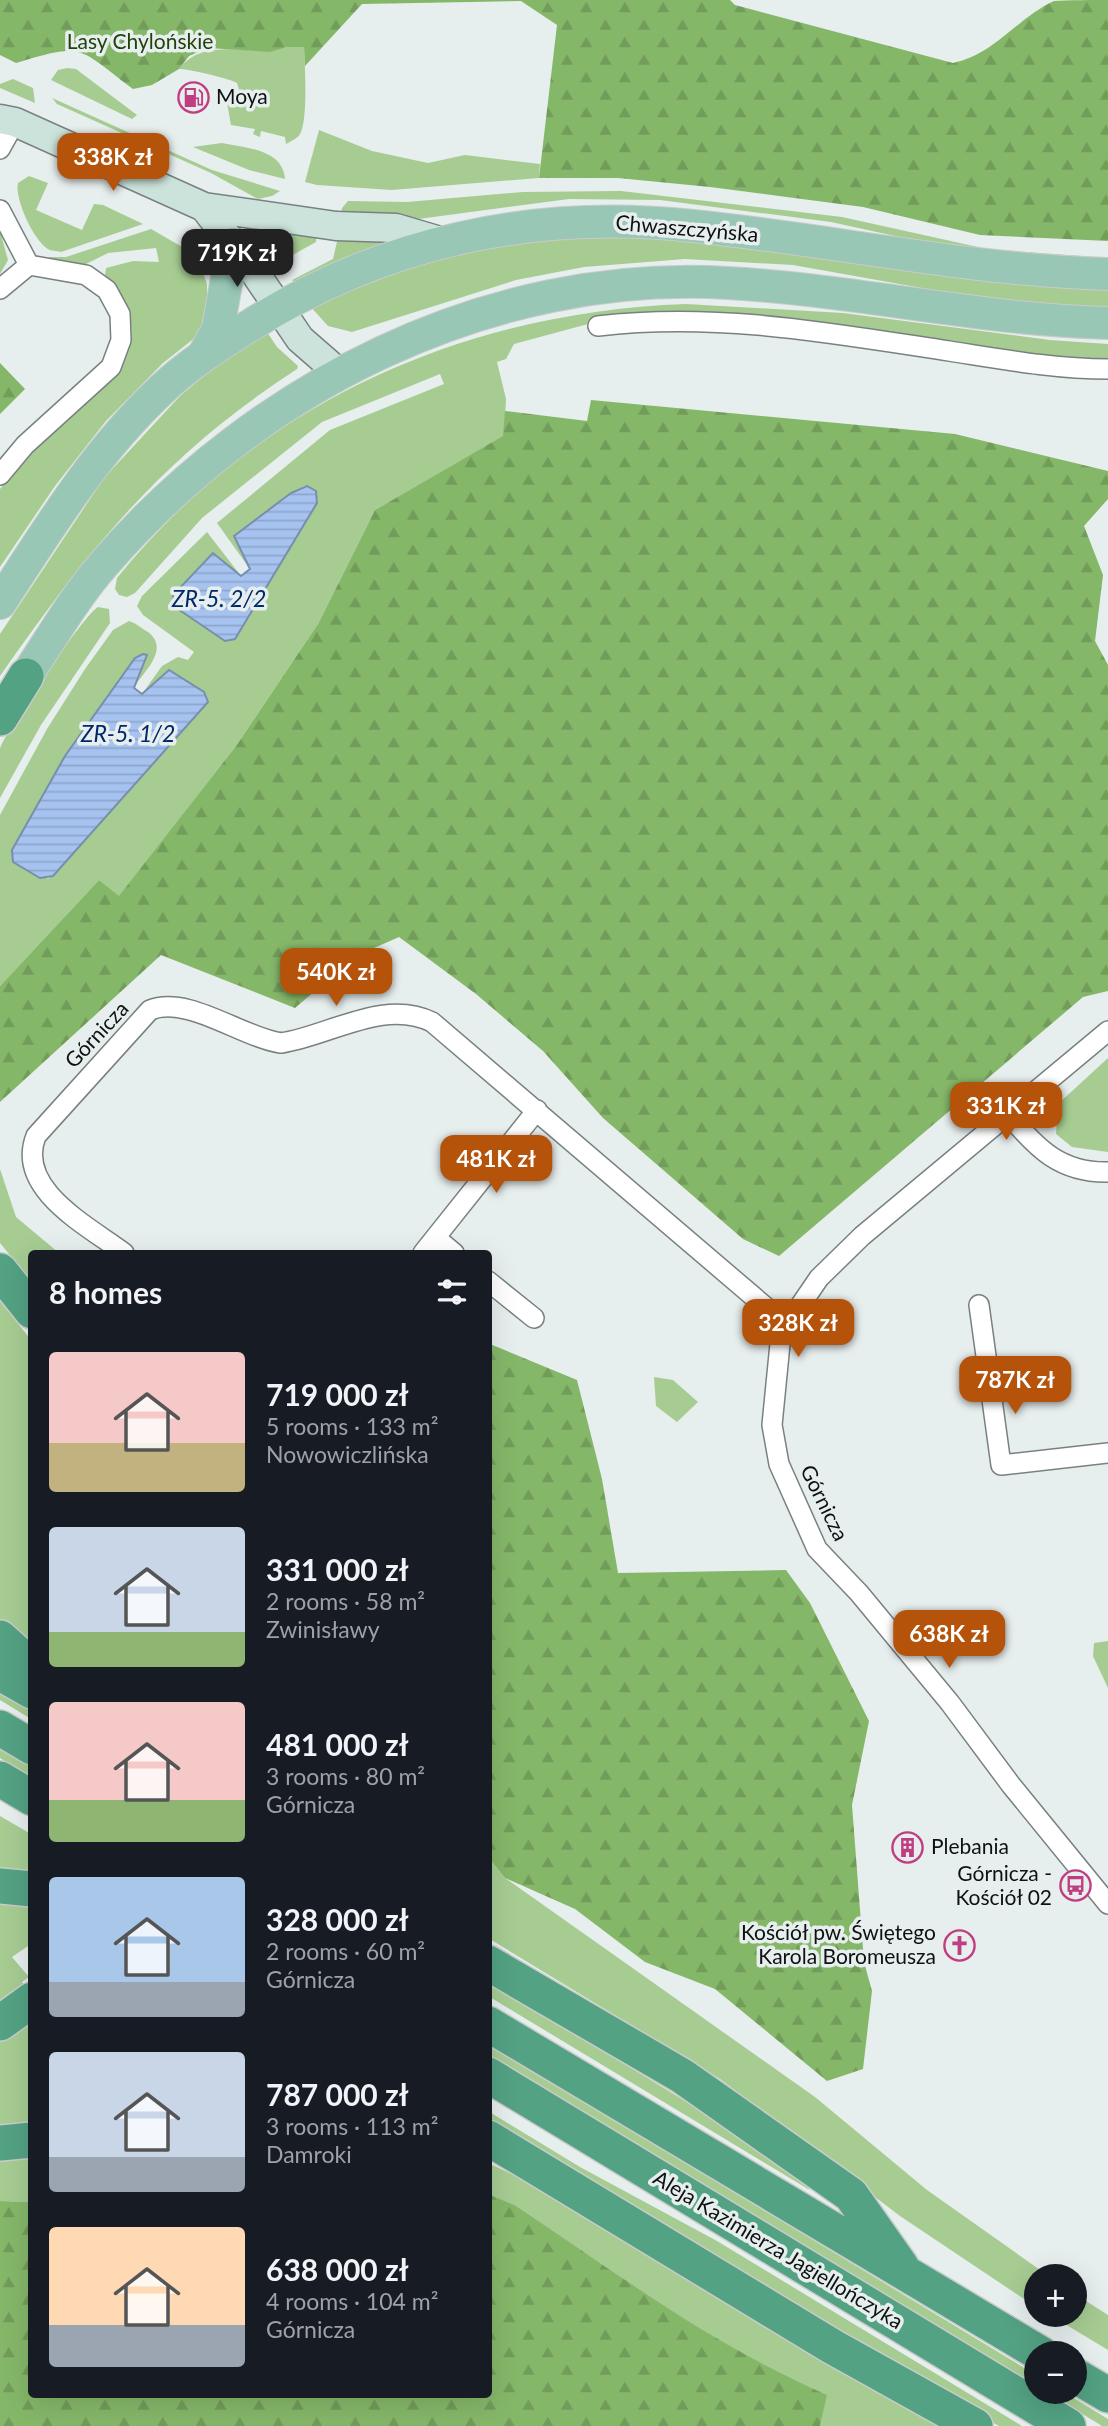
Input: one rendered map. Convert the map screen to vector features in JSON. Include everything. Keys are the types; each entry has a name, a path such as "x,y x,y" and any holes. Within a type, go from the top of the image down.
{"highway":[{"path":"0,718 26,676"},
{"path":"0,1271 28,1306"},
{"path":"0,1638 28,1663"},
{"path":"0,1673 28,1689"},
{"path":"0,1728 28,1745"},
{"path":"0,1779 28,1796"},
{"path":"0,1787 28,1798"},
{"path":"0,1886 28,1889"},
{"path":"492,1965 682,2076 851,2195 907,2275"},
{"path":"0,2023 28,2003"},
{"name":"Aleja Kazimierza Jagiellończyka","path":"492,2026 1024,2344"},
{"name":"Aleja Kazimierza Jagiellończyka","path":"492,2077 1068,2426"},
{"path":"0,2143 28,2140"},
{"path":"492,2140 833,2347 975,2426"},
{"path":"492,2155 557,2179"},
{"path":"1087,2383 1108,2395"}],"main road":[{"path":"5,116 204,207 325,225 396,228 440,241"},
{"path":"204,207 299,339 339,373"},
{"name":"Chwaszczyńska","path":"0,603 63,506 110,444 160,391 203,356 278,307 351,271 440,241 517,226 619,221 693,226 981,266 1108,274"},
{"path":"203,356 218,329 233,244"},
{"path":"26,676 102,566 155,510 214,457 295,398 339,373 384,349 481,313 568,293 653,283 724,282 792,287 1055,321 1108,323"}],"street":[{"path":"0,149 5,116"},
{"path":"0,210 29,265"},
{"path":"0,289 29,265 86,275 107,290 120,314 121,340 111,367 25,445 0,475"},
{"path":"597,326 691,320 758,323 1016,361 1108,369"},
{"name":"Górnicza","path":"120,1250 54,1200 34,1171 30,1151 36,1136 150,1010 163,1005 180,1007 264,1041 281,1043 383,1014 419,1016 445,1033 537,1110 768,1309 791,1319"},
{"name":"Górnicza","path":"1108,1031 862,1236 819,1278 791,1319 780,1344 772,1425 779,1464 817,1549 859,1593 950,1703 1011,1785 1108,1904"},
{"path":"429,1246 537,1110"},
{"path":"1009,1115 1039,1150 1054,1161 1079,1170 1108,1172"},
{"path":"492,1284 534,1318"},
{"path":"979,1306 1001,1465 1108,1453"}],"green space":[{"name":"Lasy Chylońskie","path":"0,0 730,0 735,5 953,63 981,52 1054,1 1108,0 1108,241 980,235 863,207 710,187 618,178 539,178 557,25 521,1 362,4 305,66 304,47 287,47 270,52 208,48 189,56 179,69 152,85 133,89 101,64 79,52 56,52 16,63 0,55"},
{"path":"304,47 305,93 303,128 297,137 286,144 285,137 261,131 260,137 253,134 255,129 231,125 227,103 242,99 237,83 179,69 190,59 215,50 273,50"},
{"path":"76,69 137,115 132,119 51,80 58,70"},
{"path":"13,79 33,88 35,103 0,88 0,84"},
{"path":"52,98 212,170 280,191 258,199 211,173 57,104"},
{"path":"319,130 372,151 428,163 465,155 540,164 539,178 392,190 317,185 305,182"},
{"path":"222,143 270,156 278,161 285,179 249,170 193,147"},
{"path":"29,176 48,183 36,210 82,230 94,204 103,205 143,224 61,252 50,250 32,230 19,199 18,183"},
{"path":"621,191 842,217 987,249 1108,258 1108,261 986,256 831,222 660,200 569,199 411,220 341,220 342,208 348,201 407,202 523,192"},
{"path":"240,221 317,230 316,242 280,262 260,235"},
{"path":"151,229 184,248 200,265 207,284 207,310 201,333 163,363 106,421 55,486 0,567 0,489 37,447 107,382 121,364 130,344 131,323 123,300 105,275 106,268 133,261 159,262 156,248 108,253 84,265 46,257 66,257"},
{"path":"0,231 8,260 0,274"},
{"path":"339,233 398,239 294,282 292,280 333,259"},
{"path":"633,233 1108,285 1108,313 1017,305 793,265 685,259 584,267 516,280 352,332 328,326 310,306 470,245"},
{"path":"686,304 843,313 1050,340 1108,344 1108,360 599,321 514,344 506,359 497,362 506,399 504,436 375,510 318,624 236,746 119,897 99,880 0,986 0,815 47,729 113,630 129,621 134,623 154,639 156,653 133,688 146,656 143,654 135,658 65,756 12,850 48,879 208,702 204,692 169,670 142,694 162,666 178,657 188,660 194,652 143,615 137,606 142,596 207,532 241,576 209,557 173,595 176,607 225,641 238,635 318,500 310,487 304,486 274,507 250,569 217,523 330,430 444,384 440,374 322,422 202,518 135,593 127,597 119,595 115,589 117,578 173,516 234,462 300,417 371,378 446,348 523,326 604,311"},
{"path":"267,332 277,347 298,366 297,369 206,436 132,507 98,545 0,676 0,634 104,478 180,396 224,359"},
{"path":"0,363 25,389 0,414"},
{"path":"591,400 955,434 1108,471 1108,499 1084,526 1103,575 1095,641 1108,665 1108,991 1083,997 779,1256 743,1239 603,1118 543,1051 476,994 399,937 356,956 295,1008 161,955 0,1102 0,986 99,880 119,896 236,746 318,624 375,510 503,436 505,411 587,421"},
{"path":"98,607 109,609 110,623 41,725 0,798 0,749 5,739 62,650"},
{"path":"1108,1058 1108,1152 1072,1147 1056,1134 1058,1104"},
{"path":"0,1169 16,1217 55,1250 28,1250 28,1277 0,1243"},
{"path":"0,1301 28,1336 28,1654 0,1625"},
{"path":"492,1345 577,1380 602,1479 618,1573 786,1570 810,1603 869,1721 852,1805 864,1962 872,1991 863,2069 827,2081 715,1989 645,1962 575,1909 505,1878 492,1862"},
{"path":"654,1377 673,1380 698,1402 677,1422 656,1406"},
{"path":"1108,1641 1108,1688 1093,1656 1094,1643"},
{"path":"0,1685 28,1702 28,1717 0,1700"},
{"path":"0,1747 28,1764 28,1776 0,1758"},
{"path":"0,1816 28,1832 28,1877 0,1875"},
{"path":"492,1862 505,1878 815,2097 927,2190 1032,2264 1024,2264 1024,2299 900,2216 720,2079 492,1940"},
{"path":"0,1902 28,1904 28,1946 12,1957 28,1976 22,1982 27,1988 0,2009"},
{"path":"492,1983 741,2135 813,2188 808,2189 492,1998"},
{"path":"28,2020 28,2131 0,2134 0,2041"},
{"path":"492,2045 1024,2368 1024,2379 492,2056"},
{"path":"492,2113 580,2167 717,2241 1022,2426 999,2426 909,2377 492,2127"},
{"path":"28,2150 28,2202 0,2201 0,2153"},
{"path":"492,2165 535,2185 954,2426 820,2426 826,2395 785,2376 705,2331 515,2205 492,2196"},
{"path":"492,2196 515,2205 705,2331 785,2376 827,2395 820,2426 0,2426 0,2201 28,2202 28,2398 492,2398"},
{"path":"1087,2302 1108,2315 1108,2350 1070,2327 1087,2327"},
{"path":"1066,2404 1084,2404 1108,2419 1108,2426 1102,2426"}],"water":[{"name":"ZR-5. 2/2","path":"307,486 316,491 317,503 235,639 225,641 175,607 173,595 213,553 241,576 250,569 234,536 291,493"},
{"name":"ZR-5. 1/2","path":"147,655 134,688 142,694 169,670 204,692 208,702 53,876 40,878 13,862 12,850 65,756 135,658"}],"place":[{"name":"Moya","path":"193,97"},
{"name":"Plebania","path":"908,1847"},
{"name":"Górnicza - Kościół 02","path":"1075,1886"},
{"name":"Kościół pw. Świętego Karola Boromeusza","path":"959,1945"}]}
